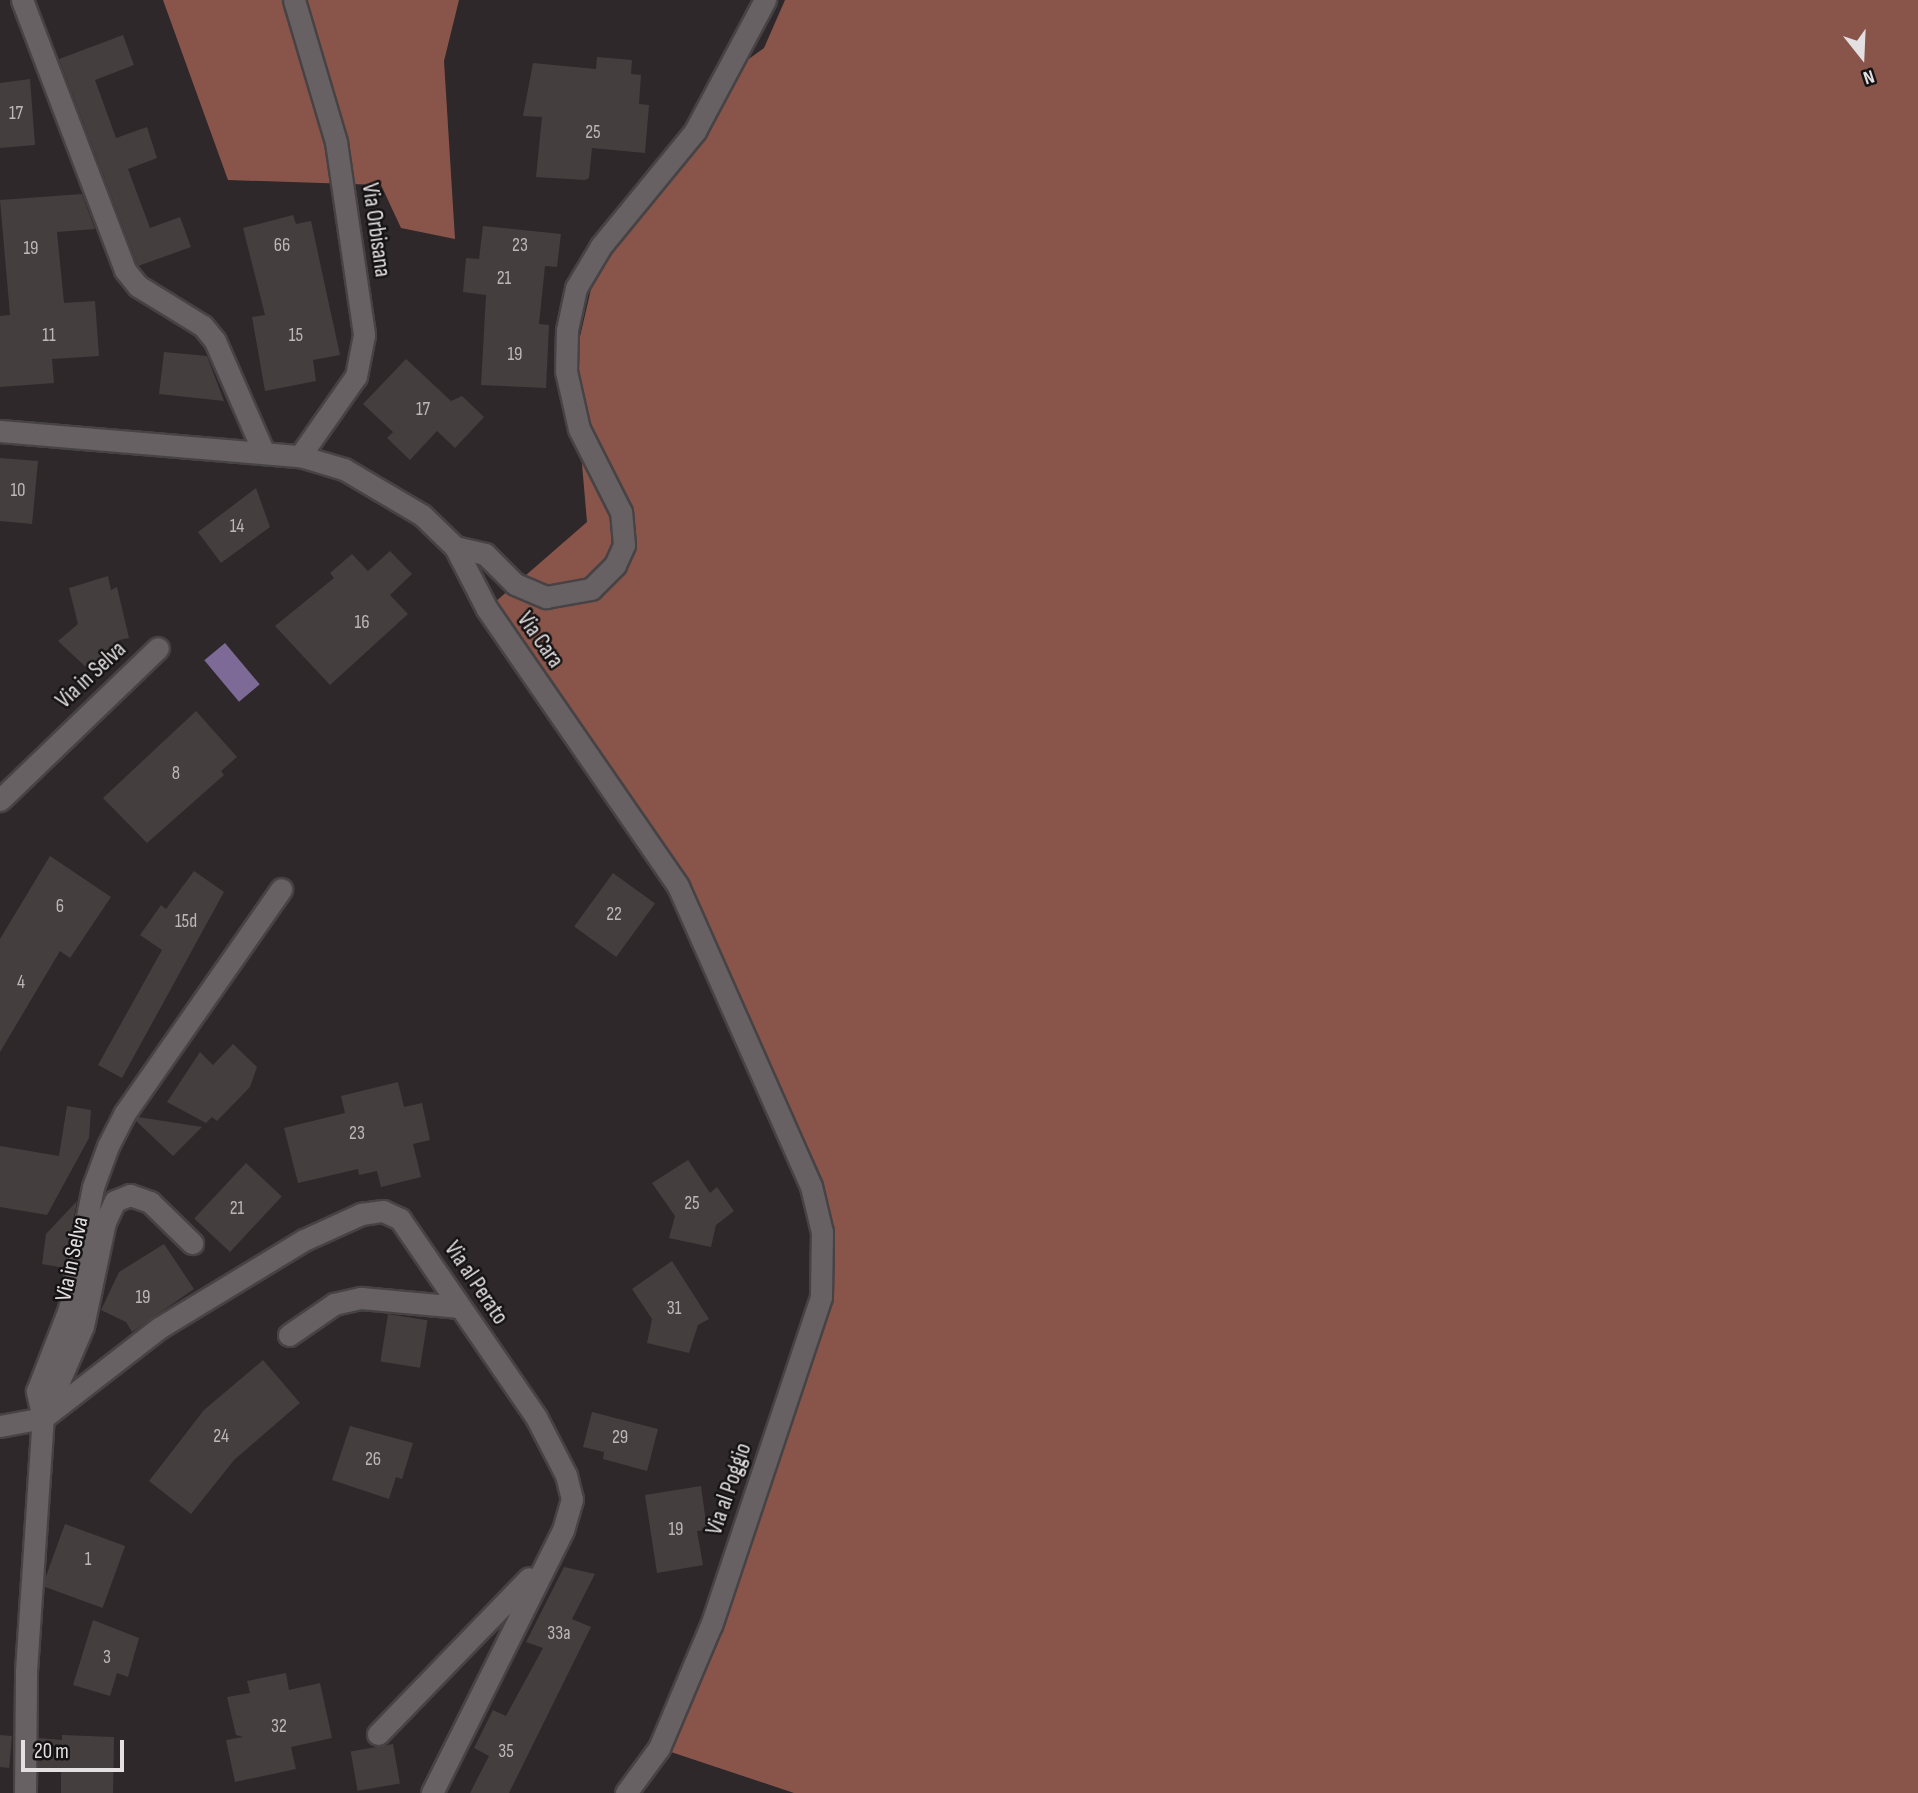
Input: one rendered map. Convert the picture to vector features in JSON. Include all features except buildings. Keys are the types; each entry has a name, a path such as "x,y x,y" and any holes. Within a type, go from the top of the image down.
{"street":[{"path":"23,0 125,270 138,286 203,326 215,341 263,451"},
{"name":"Via Orbisana","path":"295,0 337,142 363,335 356,376 300,456"},
{"path":"455,547 485,554 514,584 546,597 591,589 615,565 624,545 621,512 579,429 566,371 567,330 576,288 601,246 695,131 765,0"},
{"name":"Via Cara","path":"0,431 300,456 344,469 422,515 455,547 487,609 678,886 811,1185"},
{"name":"Via in Selva","path":"0,800 158,648"},
{"path":"25,1793 26,1671 43,1418 37,1391 69,1309 93,1187 108,1146 125,1113 281,889"},
{"name":"Via al Poggio","path":"626,1793 659,1748 711,1625 799,1371 821,1297 822,1232 811,1185"},
{"name":"Via in Selva","path":"43,1418 83,1326 106,1222 115,1201 130,1195 150,1202 192,1243"},
{"name":"Via al Perato","path":"0,1426 43,1418 205,1298 304,1240 361,1214 383,1210 400,1219 536,1417 566,1475 571,1508 432,1793"},
{"path":"289,1335 334,1304 361,1298 460,1307"},
{"path":"378,1734 543,1564"}],"shaded area":[{"path":"163,0 459,0 444,61 455,239 401,228 381,185 228,180"},
{"path":"785,0 1918,0 1918,1793 794,1793 659,1748 799,1371 822,1232 678,886 487,609 587,522 579,429 569,384 601,246 728,74 764,48"},
{"path":"225,643 260,684 239,702 204,660"}]}
